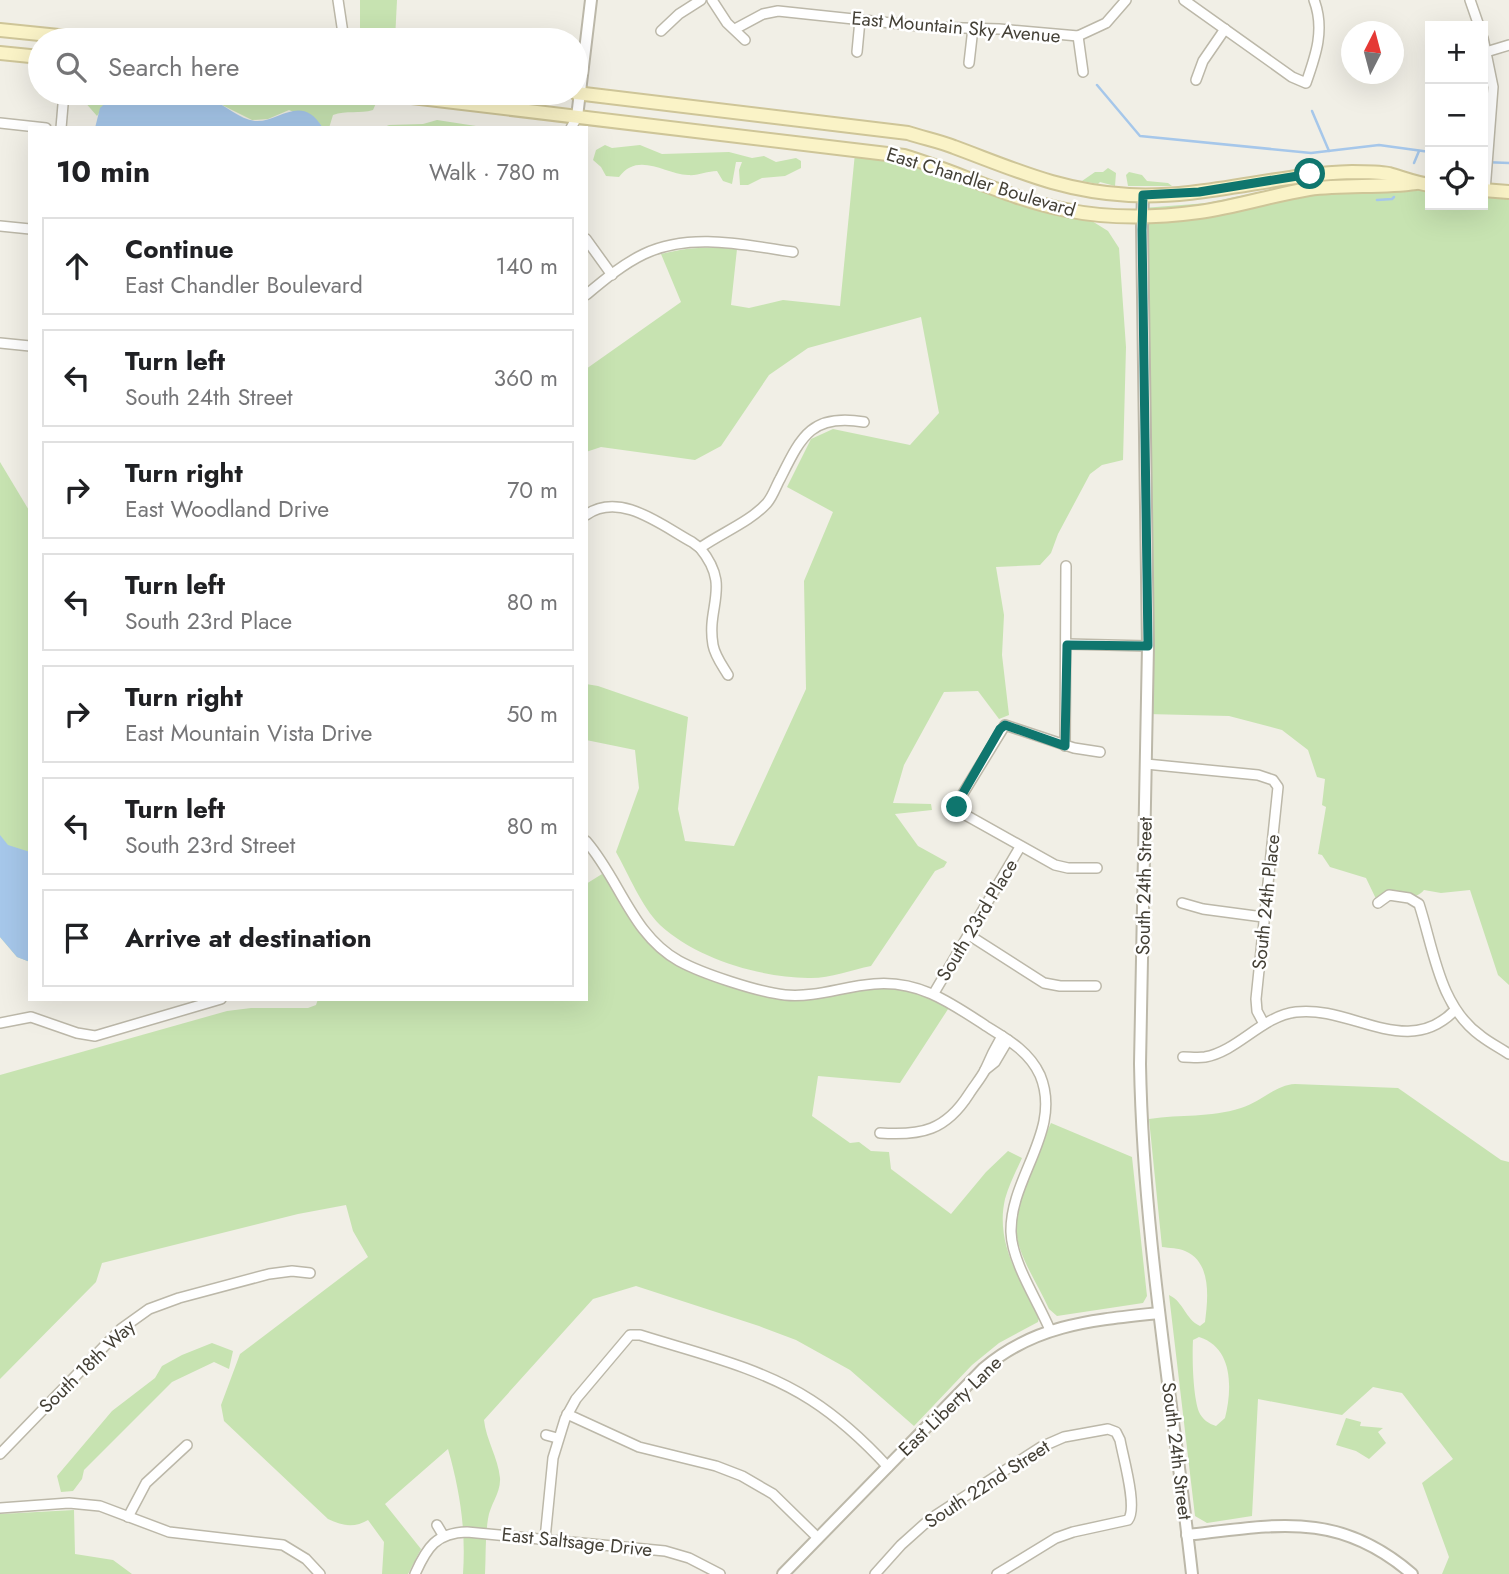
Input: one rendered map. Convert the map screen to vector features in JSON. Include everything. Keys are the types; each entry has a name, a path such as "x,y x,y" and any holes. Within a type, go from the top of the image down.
{"main road":[{"path":"0,30 28,34"},
{"path":"0,53 28,56"},
{"name":"East Chandler Boulevard","path":"588,94 900,131 951,146 1043,181 1091,191 1143,195 1199,192 1310,174 1354,172 1387,174 1425,184"},
{"name":"East Chandler Boulevard","path":"455,105 576,124 904,156 948,169 1038,204 1088,214 1142,216 1201,212 1309,190 1354,186 1386,188 1416,183"},
{"path":"1488,190 1509,192"}],"street":[{"path":"338,0 342,28"},
{"path":"587,28 591,0"},
{"path":"661,31 679,14 701,0"},
{"path":"712,0 727,23 745,40"},
{"name":"East Mountain Sky Avenue","path":"735,29 770,11 929,27 1078,36 1106,23 1126,0"},
{"path":"1184,0 1292,77 1306,83 1319,37 1320,24 1314,0"},
{"path":"1470,0 1477,21"},
{"path":"857,52 860,20"},
{"path":"969,64 973,28"},
{"path":"1196,80 1203,61 1225,29"},
{"path":"1078,36 1083,72"},
{"path":"1488,51 1509,46"},
{"path":"1488,62 1493,87 1488,155"},
{"path":"61,126 63,105"},
{"path":"576,124 577,105"},
{"path":"0,123 28,126"},
{"name":"South 24th Street","path":"1143,195 1148,646 1141,1097 1144,1169 1159,1313 1192,1574"},
{"path":"0,226 28,229"},
{"path":"588,242 612,275"},
{"path":"588,293 642,255 678,244 730,243 793,252"},
{"path":"0,343 28,346"},
{"path":"700,548 760,510 769,500 797,443 807,433 817,426 843,418 864,422"},
{"path":"588,514 595,509 620,506 645,516 700,548 715,571 717,586 711,633 713,647 728,675"},
{"path":"1065,746 1066,566"},
{"path":"1067,645 1148,646"},
{"path":"1097,868 1068,869 1055,865 962,813 957,807 979,765 1005,725 1065,746 1100,752"},
{"name":"South 24th Place","path":"1146,764 1258,775 1273,780 1278,787 1256,999 1257,1011 1264,1024"},
{"path":"588,845 608,870 644,932 660,948 696,970 786,995 824,993 875,984 903,985 934,993 1027,1054 1039,1074 1047,1100 1045,1121 1013,1205 1011,1236 1024,1274 1050,1330"},
{"name":"South 23rd Place","path":"934,993 1020,847"},
{"path":"1378,903 1389,895 1409,898 1419,904 1436,966 1455,1010 1479,1035 1509,1054"},
{"path":"1182,904 1263,917"},
{"path":"969,935 1044,983 1096,986"},
{"path":"0,1023 31,1017 77,1033 95,1036 214,1001"},
{"path":"1183,1057 1206,1057 1238,1042 1264,1024 1299,1011 1393,1031 1427,1030 1455,1010"},
{"path":"880,1133 908,1134 928,1130 955,1113 1005,1038"},
{"name":"South 18th Way","path":"0,1454 121,1329 149,1309 179,1297 269,1274 292,1271 310,1273"},
{"name":"East Liberty Lane","path":"783,1574 984,1368 1012,1348 1050,1330 1159,1313"},
{"path":"545,1538 557,1438 567,1414 576,1399 630,1335 640,1335 756,1372 786,1386 828,1412 888,1467"},
{"path":"567,1414 639,1447 716,1466 742,1476 773,1494 818,1538"},
{"name":"South 22nd Street","path":"875,1574 901,1545 930,1519 1041,1447 1075,1435 1108,1429 1116,1432 1121,1440 1132,1516 1119,1523 1056,1538 997,1574"},
{"path":"546,1435 557,1438"},
{"path":"128,1517 146,1483 187,1445"},
{"path":"0,1508 82,1504 100,1506 169,1531 283,1545 306,1559 320,1574"},
{"path":"415,1574 428,1550 443,1535 438,1525"},
{"path":"1187,1535 1275,1525 1320,1528 1349,1535 1376,1548 1412,1574"},
{"name":"East Saltsage Drive","path":"443,1535 451,1532 481,1532 665,1551 689,1558 720,1574"}],"green space":[{"path":"360,0 397,0 396,28 360,28"},
{"path":"87,105 104,105 97,116"},
{"path":"222,105 375,105 373,110 333,115 330,126 321,126 289,110 268,119 252,120"},
{"path":"437,120 476,126 387,126 423,124"},
{"path":"605,145 612,148 640,145 662,154 729,152 752,158 764,156 776,162 796,158 801,161 801,168 785,176 762,178 748,185 740,185 739,170 742,162 736,162 732,184 723,181 717,171 688,175 643,165 626,169 619,177 606,176 593,160 596,150"},
{"path":"855,153 893,159 1087,218 1108,231 1119,248 1126,347 1123,460 1102,465 1090,474 1058,534 1051,553 1040,565 996,567 1004,615 1002,655 1009,715 999,719 978,691 944,692 904,765 893,803 931,804 932,810 895,814 918,846 947,862 944,867 935,871 871,966 823,977 789,977 749,970 710,956 675,937 660,925 647,909 616,852 639,788 635,750 588,740 588,684 688,717 678,809 685,841 734,846 806,689 804,581 833,512 787,487 811,439 833,429 910,445 939,413 921,317 808,348 769,375 721,446 695,460 601,447 588,451 588,368 681,302 661,254 699,248 737,249 731,305 749,308 783,300 840,306"},
{"path":"1108,168 1116,173 1115,186 1082,181 1095,172 1103,172"},
{"path":"1129,172 1142,175 1147,181 1168,183 1172,186 1128,186 1126,175"},
{"path":"1379,180 1425,185 1425,210 1488,210 1488,190 1509,192 1509,985 1498,975 1470,890 1441,893 1424,890 1412,897 1389,895 1378,903 1366,878 1330,867 1322,855 1318,854 1326,807 1322,805 1325,779 1317,777 1308,750 1282,730 1229,716 1147,714 1143,208 1207,203 1311,181"},
{"path":"0,462 28,509 28,961 17,957 0,937"},
{"path":"602,874 625,901 634,918 677,960 786,995 903,985 952,1003 900,1083 818,1076 812,1116 850,1143 859,1142 871,1151 889,1152 891,1169 951,1214 986,1172 1008,1151 1022,1158 1005,1199 1003,1231 1011,1261 1039,1317 1038,1322 999,1343 972,1365 914,1426 850,1370 796,1340 636,1286 593,1299 484,1420 500,1478 499,1489 488,1519 485,1574 463,1574 461,1511 448,1449 385,1504 421,1549 408,1574 382,1574 384,1542 368,1520 348,1525 328,1519 224,1421 221,1405 240,1354 368,1257 353,1231 346,1205 298,1214 102,1263 96,1282 0,1379 0,1075 227,1011 251,1008 308,1008 316,1005 317,1001 588,1001 588,883"},
{"path":"1288,1085 1398,1088 1501,1160 1509,1162 1509,1574 1442,1574 1449,1557 1422,1483 1453,1459 1402,1393 1373,1387 1342,1415 1258,1399 1252,1516 1207,1523 1195,1516 1169,1295 1200,1326 1205,1322 1206,1282 1204,1272 1194,1256 1183,1250 1162,1247 1149,1119 1229,1111 1248,1105","holes":["1199,1337 1219,1350 1224,1360 1229,1383 1225,1418 1216,1426 1206,1421 1199,1412 1193,1377 1193,1340"]},
{"path":"1051,1123 1132,1157 1147,1296 1143,1303 1057,1316 1049,1309 1026,1264 1016,1233 1019,1200 1030,1168"},
{"path":"212,1343 233,1351 229,1369 214,1362 172,1382 84,1470 82,1479 73,1491 61,1492 57,1476 112,1411 155,1378 162,1366"},
{"path":"1346,1418 1361,1422 1360,1426 1383,1428 1378,1432 1386,1443 1369,1459 1356,1451 1336,1445"},
{"path":"74,1510 75,1554 113,1560 132,1574 0,1574 0,1514"}],"water":[{"path":"103,105 221,105 255,121 298,110 315,117 322,126 96,126"},
{"path":"0,835 8,845 28,851 28,961 17,957 0,937"}],"waterway":[{"path":"1097,85 1140,136 1311,153 1379,145 1425,151"},
{"path":"1312,111 1329,151"},
{"path":"1414,163 1419,151"},
{"path":"1488,162 1509,163"},
{"path":"1377,200 1394,197"}],"route":[{"path":"957,807 1000,729 1005,725 1065,746 1067,645 1148,646 1143,195 1199,192 1310,174"}]}
